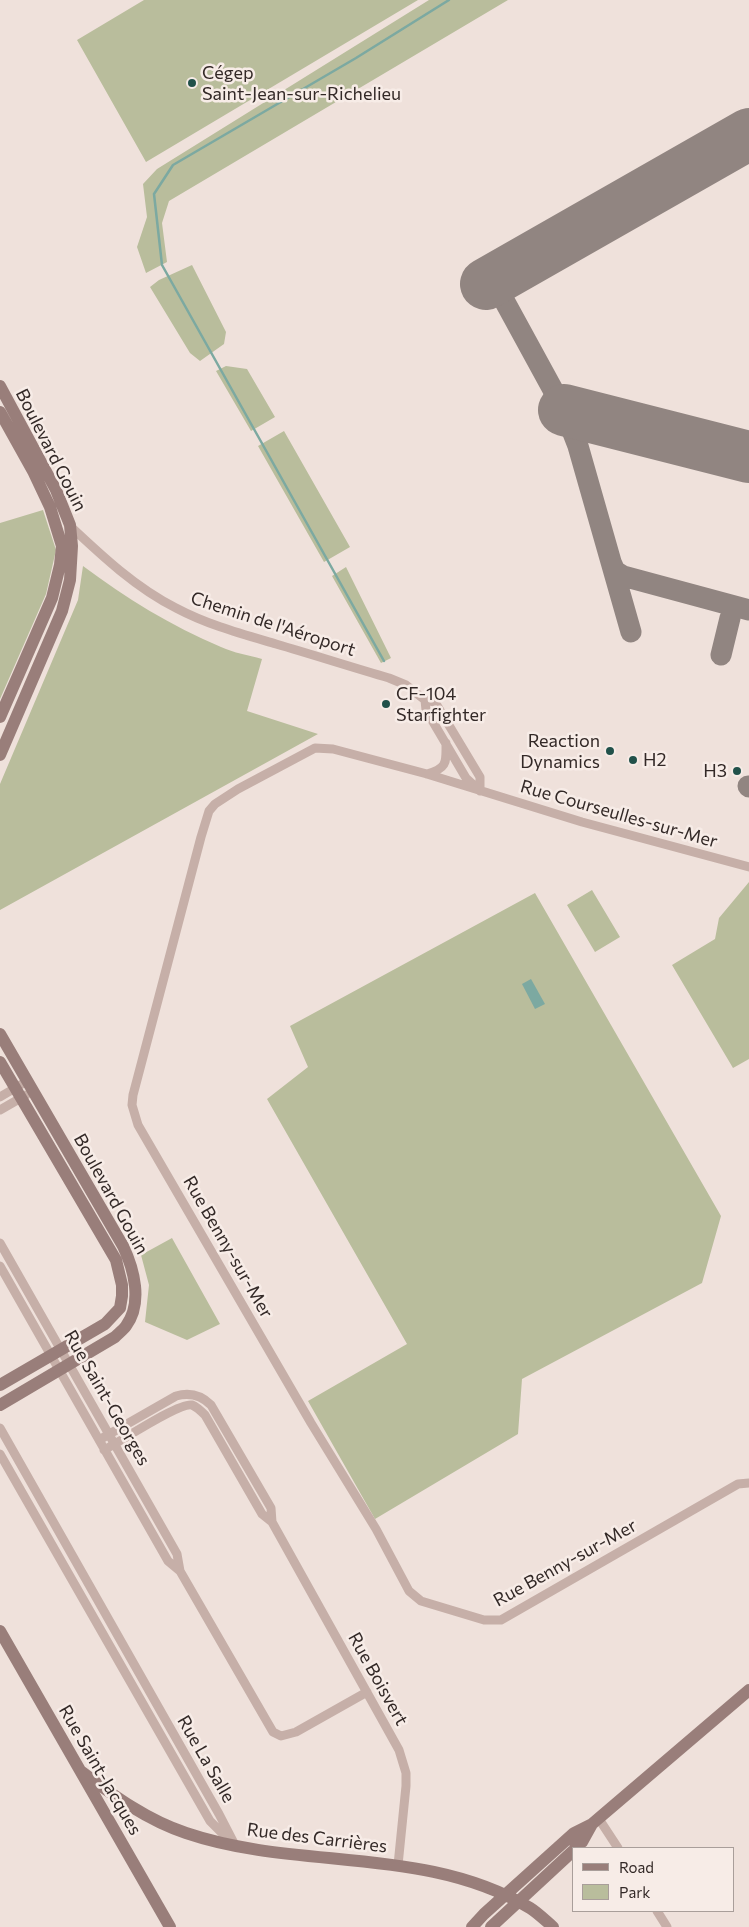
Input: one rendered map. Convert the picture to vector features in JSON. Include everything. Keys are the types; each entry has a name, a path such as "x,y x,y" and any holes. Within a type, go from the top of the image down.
{"street":[{"name":"Boulevard Gouin","path":"0,755 62,611 70,580 72,546 70,525 39,468 1,389"},
{"name":"Boulevard Gouin","path":"0,412 39,468 62,546 52,598 0,717"},
{"name":"Chemin de l'Aéroport","path":"50,507 116,568 143,588 176,608 209,623 245,635 389,678 406,685 425,700 435,702 480,777 480,791"},
{"path":"425,700 426,710 466,778 480,791"},
{"path":"427,774 438,771 443,767 446,760 444,739 451,729"},
{"name":"Rue Benny-sur-Mer","path":"480,791 427,774 333,750 315,748 238,788 215,804 209,811 201,836 132,1095 133,1110 138,1125 311,1423 376,1528 409,1591 421,1602 484,1620 501,1620 738,1484 749,1483"},
{"name":"Rue Courseulles-sur-Mer","path":"480,791 582,822 749,867"},
{"name":"Boulevard Gouin","path":"0,1034 116,1234 130,1260 135,1283 135,1302 126,1325 115,1337 0,1405"},
{"name":"Boulevard Gouin","path":"0,1062 116,1260 122,1286 120,1308 105,1324 0,1385"},
{"path":"0,1110 18,1093 30,1086"},
{"path":"0,1097 18,1093"},
{"path":"105,1241 116,1234"},
{"name":"Rue Saint-Georges","path":"0,1244 64,1367 104,1450 168,1561 180,1571"},
{"name":"Rue Saint-Georges","path":"0,1266 56,1353"},
{"path":"122,1286 135,1283"},
{"name":"Rue Saint-Georges","path":"64,1367 110,1434 177,1554 180,1571 273,1732 281,1736 296,1732 367,1692"},
{"path":"99,1440 176,1396 186,1394 194,1396 193,1405 184,1405 165,1414 104,1450"},
{"name":"Rue Boisvert","path":"194,1396 203,1397 212,1405 271,1508 272,1522"},
{"name":"Rue Boisvert","path":"193,1405 205,1415 262,1514 272,1522 399,1750 406,1773 406,1786 398,1865"},
{"name":"Rue La Salle","path":"0,1428 220,1814 234,1845"},
{"name":"Rue La Salle","path":"0,1454 210,1821 234,1845"},
{"path":"28,1503 39,1497"},
{"path":"89,1610 100,1604"},
{"name":"Rue Saint-Jacques","path":"0,1630 170,1927"},
{"path":"472,1927 505,1894 574,1833 596,1822 749,1690"},
{"name":"Rue La Salle","path":"153,1719 162,1714"},
{"name":"Rue des Carrières","path":"82,1772 122,1802 163,1824 187,1834 234,1845 433,1871 505,1894 532,1908 553,1927"},
{"path":"596,1822 617,1847"},
{"path":"576,1847 596,1822"},
{"path":"491,1927 572,1851"},
{"path":"658,1912 667,1927"}],"green space":[{"name":"Cégep Saint-Jean-sur-Richelieu","path":"144,0 418,0 146,162 77,40"},
{"path":"429,0 508,0 169,201 162,223 167,262 146,273 137,247 147,217 143,184 157,169"},
{"path":"192,265 226,332 224,344 200,361 190,353 150,287 159,280"},
{"path":"226,366 247,369 275,417 251,431 216,371"},
{"path":"284,431 350,547 324,562 258,446"},
{"path":"43,510 56,550 46,594 0,699 0,523"},
{"path":"83,566 132,600 184,630 226,649 262,659 247,711 318,734 0,910 0,784 78,600"},
{"path":"346,567 391,658 381,663 332,576"},
{"path":"749,882 749,1059 733,1068 672,965 715,939 719,918"},
{"path":"592,890 620,937 595,952 567,905"},
{"path":"535,893 721,1216 702,1283 522,1379 518,1434 375,1519 308,1401 407,1344 267,1099 308,1067 290,1026"},
{"path":"172,1238 220,1324 187,1340 145,1322 149,1285 141,1255"}],"water":[{"path":"531,979 545,1004 535,1009 522,984"}],"waterway":[{"path":"384,661 162,265 154,194 173,165 356,58 449,0"}],"taxiway":[{"path":"493,280 564,410 578,446 631,632"},
{"path":"611,562 615,571 623,576 749,610"},
{"path":"721,655 730,618"}],"runway":[{"path":"486,284 749,134"},
{"path":"564,410 749,457"}],"place":[{"name":"Cégep Saint-Jean-sur-Richelieu","path":"192,83"},
{"name":"CF-104 Starfighter","path":"386,704"},
{"name":"Reaction Dynamics","path":"610,751"},
{"name":"H2","path":"633,760"},
{"name":"H3","path":"737,771"}]}
